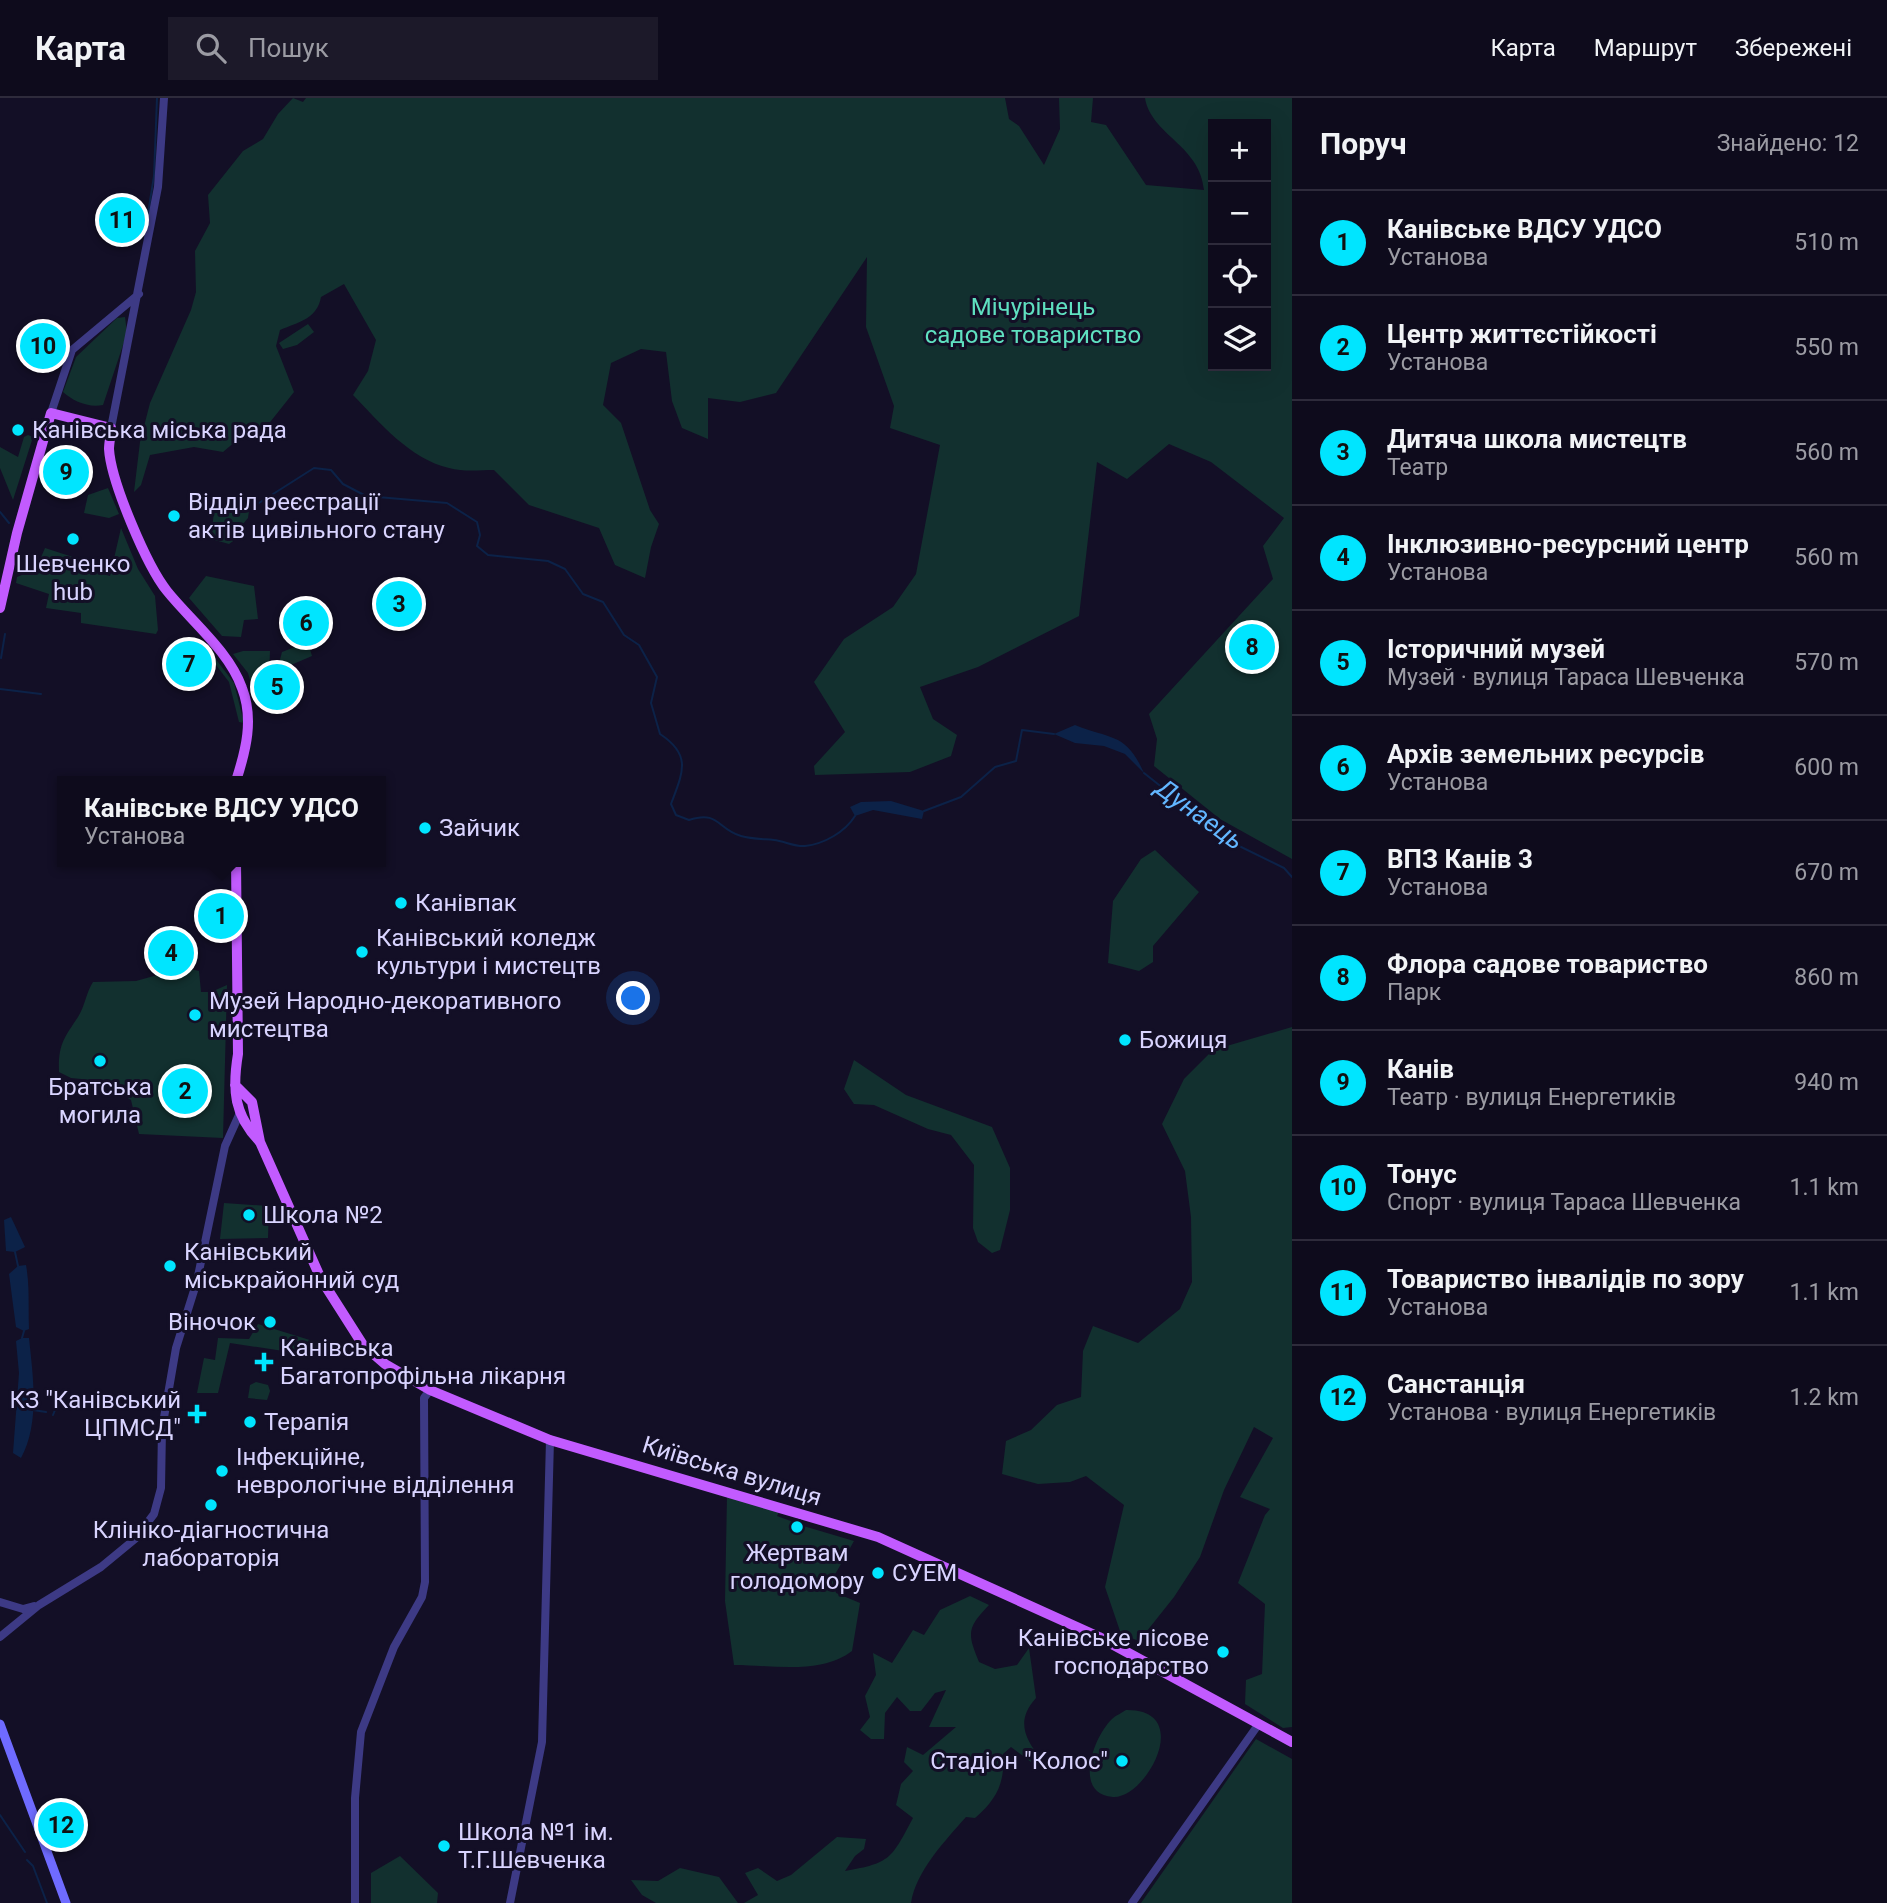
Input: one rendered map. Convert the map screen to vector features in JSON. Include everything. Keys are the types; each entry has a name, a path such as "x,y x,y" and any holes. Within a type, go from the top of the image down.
{"main road":[{"path":"0,608 17,533 51,413 111,428 109,449 114,472 149,563 165,589 230,666 242,686 248,726 237,776"},
{"path":"236,867 238,1054 235,1085 239,1115"},
{"name":"Київська вулиця","path":"235,1085 252,1102 260,1142"},
{"name":"Київська вулиця","path":"239,1115 260,1142 338,1310 375,1357 429,1390 550,1440 878,1537 1099,1637 1292,1742"},
{"path":"0,1724 66,1903"}],"street":[{"path":"111,428 158,187 164,98"},
{"path":"51,413 72,350 139,293"},
{"path":"0,1637 39,1605 101,1567 135,1539 154,1514 161,1488 162,1429 176,1348 197,1281 225,1146 239,1115"},
{"path":"355,1903 355,1798 360,1732 394,1647 422,1597 425,1582 424,1398 429,1390"},
{"path":"510,1903 542,1742 550,1440"},
{"path":"0,1602 23,1609 39,1605"},
{"path":"1132,1903 1258,1725"}],"green space":[{"name":"Мічурінець садове товариство","path":"293,98 303,102 306,98 1005,98 1009,119 1019,126 1044,165 1060,129 1059,98 1093,98 1091,122 1106,125 1146,185 1204,190 1201,175 1194,162 1156,122 1145,98 1292,98 1292,859 1220,819 1154,766 1157,739 1149,714 1273,579 1263,546 1284,518 1211,462 1169,444 1127,479 1097,462 1079,616 978,667 920,687 933,719 957,735 951,756 910,772 815,775 814,766 845,732 814,682 844,639 893,607 916,574 940,445 890,428 894,406 866,327 867,257 776,393 740,402 708,398 708,439 682,428 672,401 666,352 641,349 611,363 603,405 621,423 650,510 659,524 645,578 615,565 599,528 529,505 494,470 460,470 421,457 385,428 353,395 368,371 376,340 344,284 321,297 316,310 306,319 280,330 276,346 294,392 267,426 236,441 223,452 194,447 150,455 141,485 134,492 140,442 150,403 191,310 196,292 195,251 210,223 208,195 243,151 263,139 278,114"},
{"path":"125,317 127,333 103,405 86,405 63,392 76,357 117,318"},
{"path":"308,324 314,332 297,345 283,349 279,343"},
{"path":"24,437 33,437 13,500 0,468 0,447 18,457"},
{"path":"108,488 119,514 109,518 84,513 88,495"},
{"path":"250,504 248,518 243,524 243,534 229,544 211,539 214,511"},
{"path":"121,528 138,569 155,596 158,630 156,634 81,623 81,613 46,608 49,594 16,583 17,577 36,569 45,548 79,559 77,567 110,576"},
{"path":"206,576 254,586 258,619 244,620 241,637 222,636 189,598"},
{"path":"202,641 234,683 244,723 239,722 229,682 199,643"},
{"path":"308,642 312,656 277,671 282,652"},
{"path":"243,651 270,651 269,677 261,696 255,698 248,673 233,654"},
{"path":"1155,850 1199,892 1153,946 1153,962 1139,971 1108,963 1113,901 1141,859"},
{"path":"164,963 199,971 201,992 211,992 227,985 223,1138 139,1134 131,1100 101,1081 71,1078 59,1072 63,1042 80,1013 93,982 136,981 161,974"},
{"path":"1292,1027 1292,1727 1283,1728 1245,1704 1246,1680 1262,1674 1265,1604 1238,1583 1265,1515 1270,1509 1240,1497 1273,1438 1254,1427 1224,1490 1200,1557 1174,1597 1139,1641 1121,1634 1105,1587 1124,1505 1086,1476 1070,1482 1038,1484 1002,1474 1006,1441 1031,1430 1057,1405 1081,1397 1083,1351 1093,1326 1138,1343 1180,1309 1192,1282 1191,1217 1185,1171 1162,1124 1184,1079 1213,1050"},
{"path":"854,1060 906,1095 992,1127 1010,1168 1010,1210 1000,1250 992,1253 978,1242 973,1228 974,1165 951,1135 928,1129 874,1105 854,1104 844,1089"},
{"path":"224,1203 269,1206 268,1238 220,1239"},
{"path":"258,1324 313,1341 303,1354 230,1343 218,1393 197,1393 204,1358 215,1360 218,1338 249,1339"},
{"path":"256,1382 268,1385 270,1391 267,1400 248,1398 250,1385"},
{"path":"727,1496 779,1512 777,1516 796,1523 794,1527 798,1529 800,1525 854,1541 833,1578 836,1593 860,1603 852,1651 840,1658 811,1666 734,1665 725,1601"},
{"path":"970,1596 989,1605 976,1620 971,1631 972,1644 979,1662 995,1669 1017,1665 1029,1648 1036,1698 1024,1721 1030,1744 1041,1759 1035,1765 1011,1747 1003,1754 1003,1774 994,1797 975,1818 966,1817 941,1846 919,1879 911,1903 744,1903 758,1895 745,1873 758,1868 777,1881 791,1875 837,1837 866,1839 864,1849 855,1856 845,1871 881,1862 894,1851 913,1818 896,1805 901,1784 913,1771 904,1762 907,1747 923,1755 956,1727 929,1727 946,1690 935,1693 921,1711 910,1711 897,1697 885,1713 884,1739 871,1739 860,1730 870,1717 865,1696 876,1675 873,1653 892,1663 913,1630 924,1635 940,1610"},
{"name":"Стадіон \"Колос\"","path":"1126,1710 1147,1714 1158,1723 1161,1738 1158,1754 1139,1784 1126,1794 1113,1797 1100,1793 1093,1786 1090,1763 1105,1727"},
{"path":"1256,1739 1292,1759 1292,1903 1141,1903"},
{"path":"400,1856 438,1893 437,1903 371,1903 371,1873"},
{"path":"680,1868 719,1877 738,1903 656,1903 642,1895 631,1880 658,1881"}],"water":[{"path":"1075,725 1124,744 1144,773 1125,754 1104,746 1075,743 1054,734"},
{"path":"891,801 924,811 922,819 873,810 855,816 850,807 861,802"},
{"path":"11,1217 25,1247 15,1252 6,1251 4,1220"},
{"path":"26,1265 29,1329 24,1331 16,1327 9,1274 18,1266"},
{"path":"29,1338 34,1400 31,1430 21,1458 13,1453 19,1373 16,1341"}],"waterway":[{"path":"146,226 154,176 157,98"},
{"name":"Дунаець","path":"251,508 314,468 331,470 343,484 366,496 447,503 477,522 480,535 477,546 488,555 548,561 565,569 583,594 603,602 624,635 639,645 657,677 651,703 660,734 677,749 681,757 679,783 671,804 676,815 689,820 706,817 741,836 801,846 819,843 833,836 855,816"},
{"name":"Дунаець","path":"0,512 9,523"},
{"path":"1,658 5,634"},
{"path":"0,689 41,694"},
{"name":"Дунаець","path":"924,811 961,797 995,767 1016,761 1022,730 1054,734"},
{"name":"Дунаець","path":"1144,773 1231,842 1284,868 1292,877"},
{"path":"15,1252 18,1266"},
{"path":"22,1338 24,1331"},
{"path":"33,1410 46,1412"},
{"path":"53,1415 55,1410"},
{"path":"0,1815 25,1852"},
{"path":"27,1860 33,1866 47,1903"}],"place":[{"name":"Товариство інвалідів по зору","path":"122,220"},
{"name":"Тонус","path":"43,346"},
{"name":"Канівська міська рада","path":"18,430"},
{"name":"Канів","path":"66,472"},
{"name":"Відділ реєстрації актів цивільного стану","path":"174,516"},
{"name":"Шевченко hub","path":"73,539"},
{"name":"Дитяча школа мистецтв","path":"399,604"},
{"name":"Архів земельних ресурсів","path":"306,623"},
{"name":"Флора садове товариство","path":"1252,647"},
{"name":"ВПЗ Канів 3","path":"189,664"},
{"name":"Історичний музей","path":"277,687"},
{"name":"Зайчик","path":"425,828"},
{"name":"Канівпак","path":"401,903"},
{"name":"Канівське ВДСУ УДСО","path":"221,916"},
{"name":"Канівський коледж культури і мистецтв","path":"362,952"},
{"name":"Інклюзивно-ресурсний центр","path":"171,953"},
{"name":"Музей Народно-декоративного мистецтва","path":"195,1015"},
{"name":"Божиця","path":"1125,1040"},
{"name":"Братська могила","path":"100,1061"},
{"name":"Центр життєстійкості","path":"185,1091"},
{"name":"Школа №2","path":"249,1215"},
{"name":"Канівський міськрайонний суд","path":"170,1266"},
{"name":"Віночок","path":"270,1322"},
{"name":"Канівська Багатопрофільна лікарня","path":"264,1362"},
{"name":"КЗ \"Канівський ЦПМСД\"","path":"197,1414"},
{"name":"Терапія","path":"250,1422"},
{"name":"Інфекційне, неврологічне відділення","path":"222,1471"},
{"name":"Клініко-діагностична лабораторія","path":"211,1505"},
{"name":"Жертвам голодомору","path":"797,1527"},
{"name":"СУЕМ","path":"878,1573"},
{"name":"Канівське лісове господарство","path":"1223,1652"},
{"name":"Стадіон \"Колос\"","path":"1122,1761"},
{"name":"Санстанція","path":"61,1825"},
{"name":"Школа №1 ім. Т.Г.Шевченка","path":"444,1846"}]}
